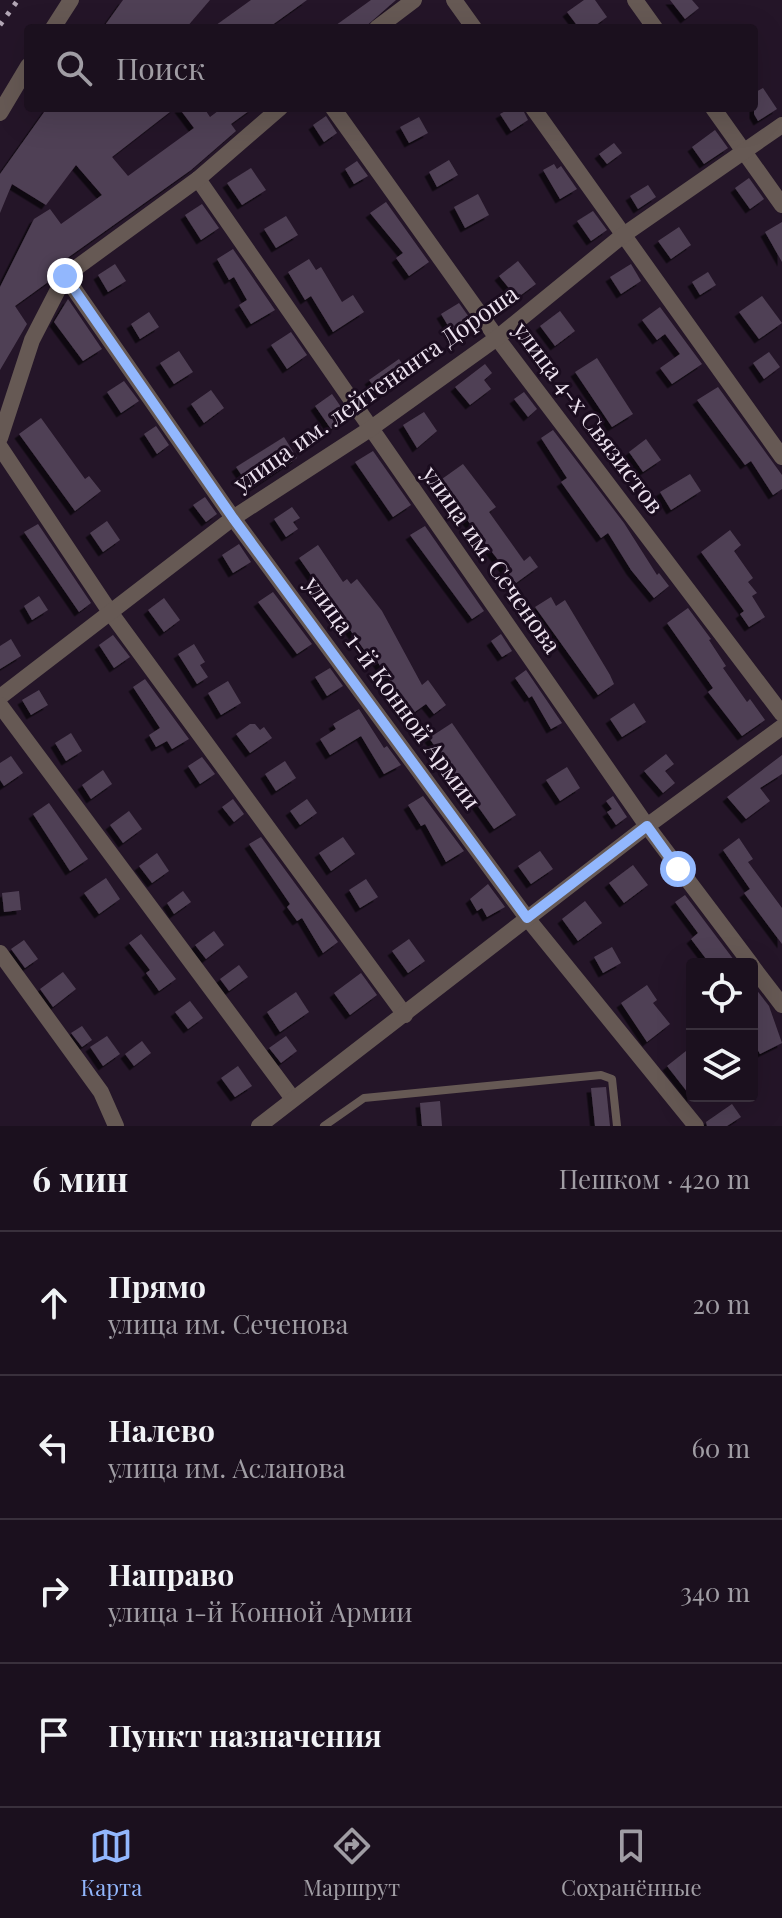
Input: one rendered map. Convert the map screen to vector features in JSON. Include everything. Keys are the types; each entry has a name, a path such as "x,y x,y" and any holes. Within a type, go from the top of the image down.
{"street":[{"path":"56,24 71,0"},
{"path":"382,24 414,0"},
{"path":"454,0 471,24"},
{"path":"635,0 652,24"},
{"path":"0,113 24,73"},
{"path":"0,438 32,340 65,276 198,179 275,112"},
{"name":"улица 4-х Связистов","path":"336,112 497,338 782,714"},
{"path":"536,112 782,457"},
{"path":"716,112 782,205"},
{"name":"улица им. лейтенанта Дороша","path":"0,697 233,518 370,429 497,338 622,236 782,125"},
{"name":"улица им. Сеченова","path":"198,179 647,826 746,958"},
{"name":"улица 1-й Конной Армии","path":"65,276 233,518 527,918 696,1126"},
{"path":"0,447 110,612 405,1015"},
{"path":"0,705 293,1099"},
{"path":"271,1123 293,1099 647,826 782,727"},
{"path":"0,953 101,1092 116,1126"},
{"name":"улица им. Сеченова","path":"758,974 782,1005"}],"lane":[{"path":"324,1126 364,1098 601,1075 612,1079 617,1126"}],"building":[{"path":"123,0 210,0 189,24 106,24"},
{"path":"251,0 307,0 274,24 218,24"},
{"path":"371,0 396,0 369,24 338,24"},
{"path":"584,0 595,0 607,17 597,24 576,24 567,12"},
{"path":"670,0 692,0 699,8 685,19"},
{"path":"763,88 777,109 758,121 754,112 758,112 758,91"},
{"path":"44,112 170,112 112,157 128,176 194,128 182,112 207,112 210,117 217,112 248,112 231,124 236,131 191,170 66,259 51,280 15,306 27,324 0,370 0,287 34,219 50,209 61,224 102,195 76,165 46,205 12,184 0,213 0,174"},
{"path":"524,112 528,120 511,131 500,114"},
{"path":"326,116 337,133 324,142 313,125"},
{"path":"419,117 428,133 409,143 400,127"},
{"path":"715,130 728,148 704,164 692,147"},
{"path":"614,143 622,153 607,164 599,154"},
{"path":"449,160 458,175 437,187 429,172"},
{"path":"357,161 368,176 354,184 345,169"},
{"path":"554,164 557,169 561,166 577,189 560,199 543,170"},
{"path":"251,168 266,190 242,205 227,183"},
{"path":"749,178 764,199 750,209 735,188"},
{"path":"648,185 656,197 638,209 630,196"},
{"path":"478,194 489,215 465,228 454,207"},
{"path":"386,202 429,262 409,276 396,258 403,253 370,213"},
{"path":"202,204 219,228 201,240 185,215"},
{"path":"593,211 607,230 591,241 577,221"},
{"path":"286,216 298,235 276,248 264,229"},
{"path":"782,222 782,262 765,232"},
{"path":"679,227 691,245 671,259 658,241"},
{"path":"233,249 275,310 251,324 239,305 247,300 234,277 229,280 217,259"},
{"path":"309,259 316,270 321,267 342,302 353,295 364,312 333,332 311,296 305,300 288,272"},
{"path":"518,261 536,284 517,298 499,276"},
{"path":"115,264 126,281 108,292 98,275"},
{"path":"631,264 641,281 621,294 610,277"},
{"path":"708,272 716,285 700,295 692,282"},
{"path":"762,296 782,323 759,339 739,312"},
{"path":"68,299 102,349 83,361 54,322"},
{"path":"459,303 476,327 456,339 441,314"},
{"path":"660,307 702,364 672,384 660,368 680,354 665,334 657,340 642,320"},
{"path":"560,311 575,331 555,346 540,326"},
{"path":"149,312 159,327 140,339 131,324"},
{"path":"291,332 307,355 287,369 271,345"},
{"path":"179,351 193,372 174,384 160,363"},
{"path":"769,352 780,367 764,379 753,363"},
{"path":"597,358 633,414 612,427 575,372"},
{"path":"399,359 410,376 381,396 369,380"},
{"path":"485,364 492,373 484,380 491,389 470,405 455,387"},
{"path":"124,381 139,401 121,413 107,392"},
{"path":"718,387 782,475 782,489 773,495 751,461 745,465 697,400"},
{"path":"211,390 224,408 204,423 191,404"},
{"path":"524,392 537,409 528,417 514,399"},
{"path":"332,394 348,417 331,429 315,406"},
{"path":"424,412 437,431 417,448 403,425"},
{"path":"41,418 85,479 89,476 101,491 75,511 19,434"},
{"path":"156,426 169,445 157,454 144,434"},
{"path":"553,430 624,523 657,575 659,573 669,586 654,598 631,570 608,533 601,538 561,482 567,478 541,438"},
{"path":"284,437 297,458 251,489 236,467"},
{"path":"646,439 661,460 643,472 629,452"},
{"path":"373,451 411,505 393,517 355,462"},
{"path":"463,464 496,507 489,512 524,561 530,556 538,567 516,583 454,503 457,501 442,479"},
{"path":"690,474 701,491 671,510 660,492"},
{"path":"205,497 217,514 206,522 193,505"},
{"path":"292,507 300,518 293,522 298,529 286,537 274,519"},
{"path":"107,521 120,540 103,552 90,533"},
{"path":"38,524 91,603 79,612 24,532"},
{"path":"425,526 484,611 472,619 410,535"},
{"path":"730,530 741,545 734,551 753,578 748,582 757,593 752,596 765,617 749,627 740,614 744,611 701,552"},
{"path":"239,544 251,562 233,573 222,555"},
{"path":"318,545 343,582 347,579 351,584 357,579 382,611 422,685 428,680 446,705 434,714 426,704 412,714 369,649 365,651 299,558"},
{"path":"273,592 312,644 297,654 258,602"},
{"path":"39,596 48,610 32,620 24,606"},
{"path":"551,597 556,606 565,600 610,675 614,684 598,695 535,607"},
{"path":"164,598 180,620 164,632 148,610"},
{"path":"688,608 711,639 726,666 723,668 747,702 750,699 765,720 742,736 708,692 713,688 667,623"},
{"path":"501,634 512,651 502,657 491,641"},
{"path":"113,635 130,657 114,668 99,645"},
{"path":"11,639 21,656 0,669 0,646"},
{"path":"194,644 205,662 200,665 208,677 197,684 178,654"},
{"path":"330,668 343,686 327,696 315,677"},
{"path":"526,670 562,723 551,729 532,696 529,698 515,678"},
{"path":"145,679 189,739 172,749 167,741 156,747 149,735 160,728 133,687"},
{"path":"228,681 241,703 221,715 208,693"},
{"path":"39,690 48,705 31,715 22,700"},
{"path":"634,703 646,722 622,737 610,719"},
{"path":"359,709 384,748 387,746 401,765 384,774 361,736 330,755 320,739 336,729 333,724"},
{"path":"452,723 516,815 494,829 429,738"},
{"path":"255,724 260,730 264,727 272,738 250,753 236,734"},
{"path":"71,733 82,751 66,761 55,743"},
{"path":"666,754 674,764 665,771 675,783 663,793 644,771"},
{"path":"782,755 782,774 760,788 770,801 746,819 727,797"},
{"path":"11,756 23,773 4,786 0,780 0,763"},
{"path":"202,757 215,774 200,784 188,766"},
{"path":"285,761 296,778 276,791 265,774"},
{"path":"567,767 580,788 560,801 546,780"},
{"path":"103,770 112,784 91,799 82,785"},
{"path":"423,796 464,851 446,862 425,824 421,826 408,805"},
{"path":"613,796 627,817 616,825 607,812 612,809 606,801"},
{"path":"233,799 244,814 234,822 222,807"},
{"path":"307,799 317,813 300,825 290,811"},
{"path":"49,803 88,859 70,871 33,814"},
{"path":"129,811 142,829 123,843 110,825"},
{"path":"261,837 338,942 323,953 302,918 297,921 287,907 290,904 249,844"},
{"path":"343,837 355,854 331,871 319,853"},
{"path":"739,838 753,859 748,862 782,908 782,944 744,893 750,889 723,850"},
{"path":"540,851 553,869 531,884 518,866"},
{"path":"157,853 169,871 152,883 139,866"},
{"path":"633,865 648,885 624,903 609,883"},
{"path":"106,878 120,899 99,914 84,893"},
{"path":"366,879 378,897 360,908 349,890"},
{"path":"488,884 505,907 487,917 482,908 477,911 470,899"},
{"path":"19,891 21,910 4,912 2,893"},
{"path":"183,891 191,902 174,914 167,903"},
{"path":"685,895 732,958 705,958 691,939 698,933 675,902"},
{"path":"585,901 602,923 578,941 562,919"},
{"path":"214,931 224,945 206,959 195,945"},
{"path":"141,934 176,979 159,991 146,973 150,970 129,943"},
{"path":"409,939 425,961 408,973 392,951"},
{"path":"24,940 38,959 25,968 11,949"},
{"path":"612,947 621,963 603,973 594,957"},
{"path":"239,965 248,977 229,991 220,979"},
{"path":"63,972 76,989 53,1007 40,989"},
{"path":"361,973 377,995 350,1015 334,993"},
{"path":"647,985 657,1000 653,1003 670,1024 647,1042 621,1003"},
{"path":"296,992 309,1012 280,1032 267,1012"},
{"path":"758,992 769,1006 782,1043 760,1054"},
{"path":"190,1001 203,1018 188,1029 175,1012"},
{"path":"82,1026 92,1040 82,1047 71,1033"},
{"path":"107,1036 120,1054 103,1066 90,1047"},
{"path":"286,1036 297,1051 281,1063 269,1048"},
{"path":"142,1041 151,1053 134,1066 125,1054"},
{"path":"686,1051 686,1090 667,1066"},
{"path":"238,1066 252,1086 235,1097 221,1078"},
{"path":"606,1087 610,1126 595,1126 591,1088"},
{"path":"440,1101 442,1126 422,1126 420,1103"},
{"path":"732,1104 741,1117 727,1126 707,1126 706,1122"}],"railway":[{"path":"0,25 18,0"}],"route":[{"path":"65,276 233,518 527,918 647,826 678,869"}]}
